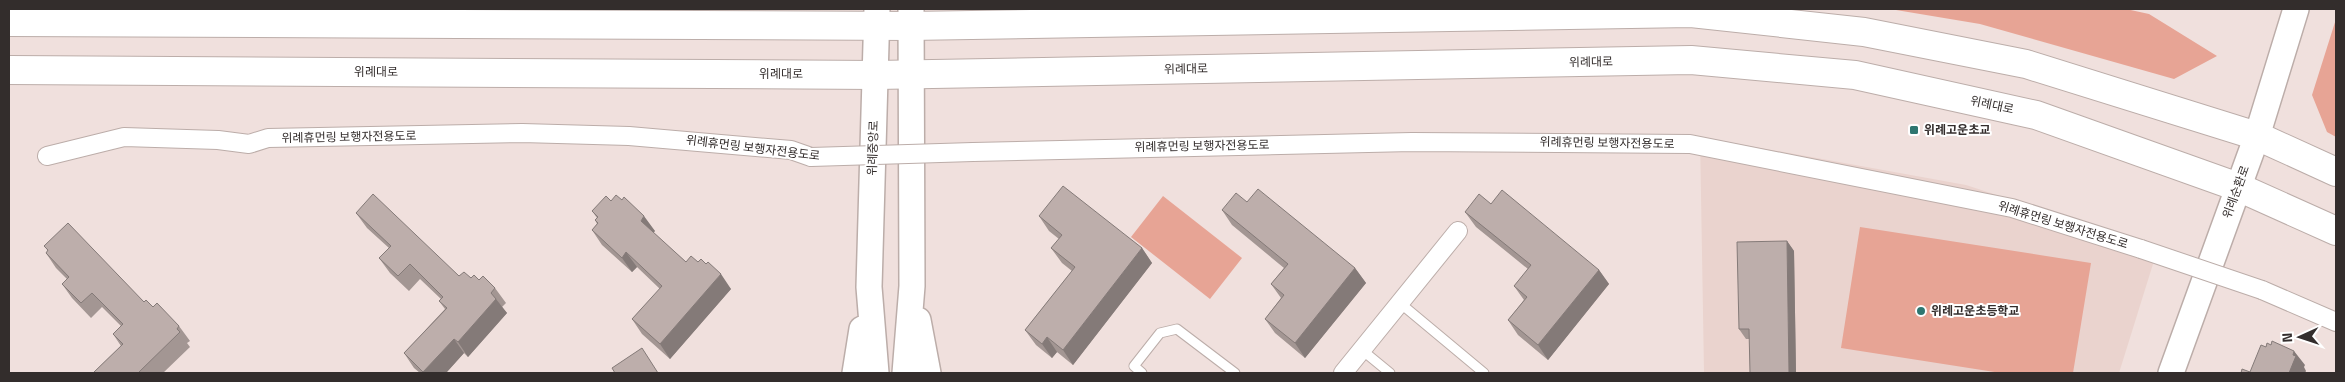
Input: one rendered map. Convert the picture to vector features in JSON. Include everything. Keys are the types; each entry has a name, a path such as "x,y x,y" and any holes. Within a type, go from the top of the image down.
{"main road":[{"name":"위례순환로","path":"2171,373 2257,136 2296,9"},
{"path":"9,22 1691,13 1864,32 2026,64 2257,136 2336,172"},
{"name":"위례중앙로","path":"876,373 869,287 877,17"},
{"path":"906,373 912,286 911,18"},
{"name":"위례대로","path":"9,70 876,75 1691,60 1855,75 2036,115 2238,187 2336,231"},
{"path":"912,286 928,373"},
{"name":"위례중앙로","path":"856,373 869,287"}],"street":[{"name":"위례휴먼링 보행자전용도로","path":"47,156 124,137 218,140 249,144 268,138 522,134 629,136 790,150 811,157 1412,142 1690,144 2012,208 2262,290 2336,322"},
{"path":"1343,373 1458,231"}],"lane":[{"path":"1400,302 1484,373"},
{"path":"1142,373 1131,370 1160,332 1177,329 1235,373"},
{"path":"1362,350 1390,373"}],"shaded area":[{"path":"1890,9 2126,9 2149,14 2217,56 2174,79 1980,24"},
{"path":"2336,19 2336,137 2327,132 2312,95"},
{"name":"위례고운초등학교","path":"1700,137 1966,185 2158,248 2119,373 1704,373"},
{"path":"1163,196 1242,258 1210,299 1131,237"},
{"path":"1860,227 2091,263 2073,373 2001,373 1841,348"}],"building":[{"path":"1063,186 1142,248 1063,350 1047,337 1042,344 1025,330 1075,267 1051,248 1062,235 1039,216"},
{"path":"1258,189 1355,268 1295,343 1265,319 1284,295 1271,284 1288,264 1222,210 1236,193 1247,202"},
{"path":"1502,190 1599,270 1538,345 1508,320 1527,297 1514,286 1531,265 1465,212 1479,194 1491,204"},
{"path":"373,194 459,276 464,272 471,278 474,275 479,280 483,276 495,288 491,293 496,299 458,342 454,339 423,372 404,353 447,308 439,301 443,297 410,264 398,276 379,258 391,246 356,213"},
{"path":"616,195 622,200 624,197 644,216 641,221 686,262 691,256 698,262 701,259 706,264 708,262 721,274 660,344 632,319 662,286 626,252 622,258 592,230 598,223 595,220 598,217 592,211 606,196 611,201"},
{"path":"68,223 144,302 146,300 153,307 157,303 179,326 177,329 180,332 138,373 93,373 123,344 113,334 123,324 92,293 81,303 62,284 69,277 46,253 48,250 44,246"},
{"path":"1787,241 1789,373 1750,373 1749,329 1739,329 1737,242"},
{"path":"2272,341 2294,351 2293,355 2296,356 2289,373 2241,373 2242,369 2250,372 2261,345 2266,347 2267,343 2271,345"},
{"path":"642,348 658,373 615,373 612,368"}],"place":[{"name":"위례고운초교","path":"1914,130"},
{"name":"위례고운초등학교","path":"1921,311"}]}
